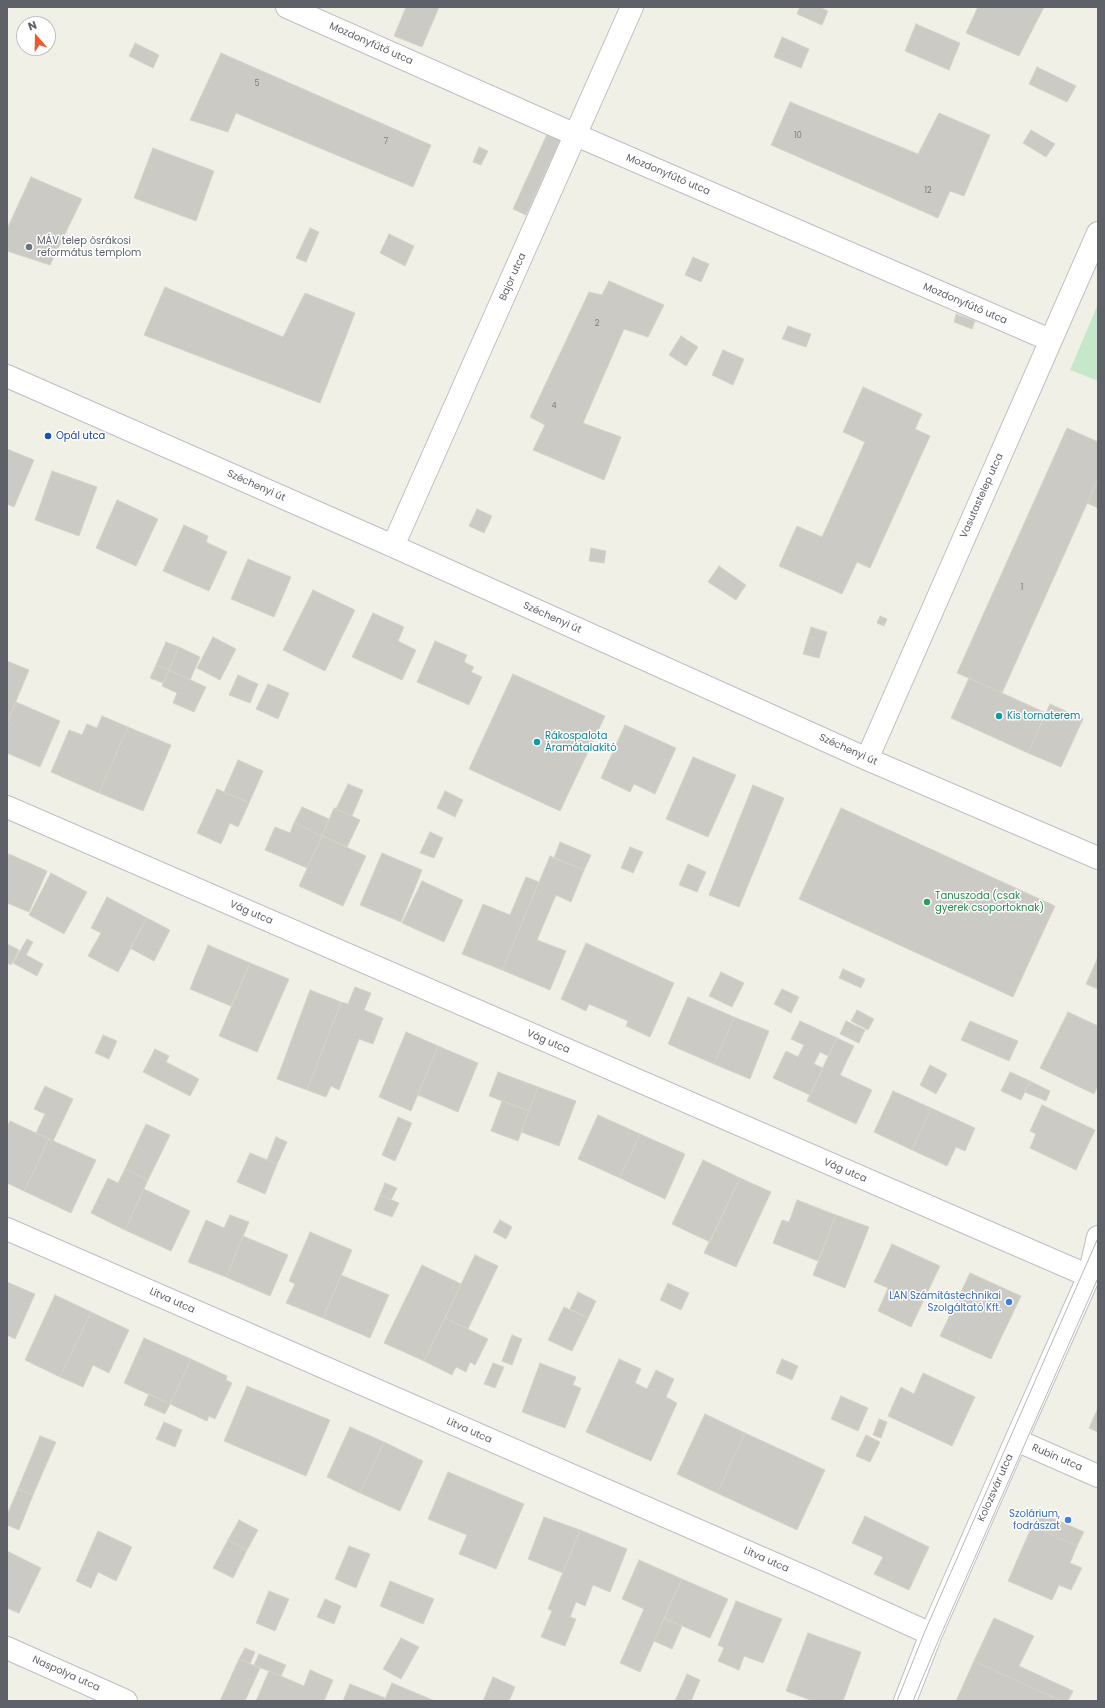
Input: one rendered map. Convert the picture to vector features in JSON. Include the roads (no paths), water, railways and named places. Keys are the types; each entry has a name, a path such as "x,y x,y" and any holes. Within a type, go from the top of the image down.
{"street":[{"name":"Mozdonyfűtő utca","path":"287,7 576,135 1050,340"},
{"name":"Bajor utca","path":"393,546 632,7"},
{"name":"Vasutastelep utca","path":"866,759 1098,233"},
{"name":"Széchenyi út","path":"7,376 393,546 866,759 1098,858"},
{"name":"Vág utca","path":"7,807 1094,1269"},
{"name":"Litva utca","path":"7,1228 814,1581 931,1634"},
{"name":"Kolozsvár utca","path":"905,1701 931,1634 1016,1440 1094,1269 1098,1237"},
{"name":"Rubin utca","path":"1016,1440 1098,1476"},
{"name":"Naspolya utca","path":"7,1648 126,1701"}],"tram line":[{"path":"897,1701 925,1631 1098,1238"},
{"path":"913,1701 1098,1278"}],"place":[{"name":"MÁV telep ősrákosi református templom","path":"29,247"},
{"name":"Opál utca","path":"48,436"},
{"name":"Kis tornaterem","path":"999,716"},
{"name":"Rákospalota Áramátalakító","path":"537,742"},
{"name":"Tanuszoda (csak gyerek csoportoknak)","path":"927,902"},
{"name":"LAN Számítástechnikai Szolgáltató Kft.","path":"1009,1302"},
{"name":"Szolárium, fodrászat","path":"1068,1520"}]}
